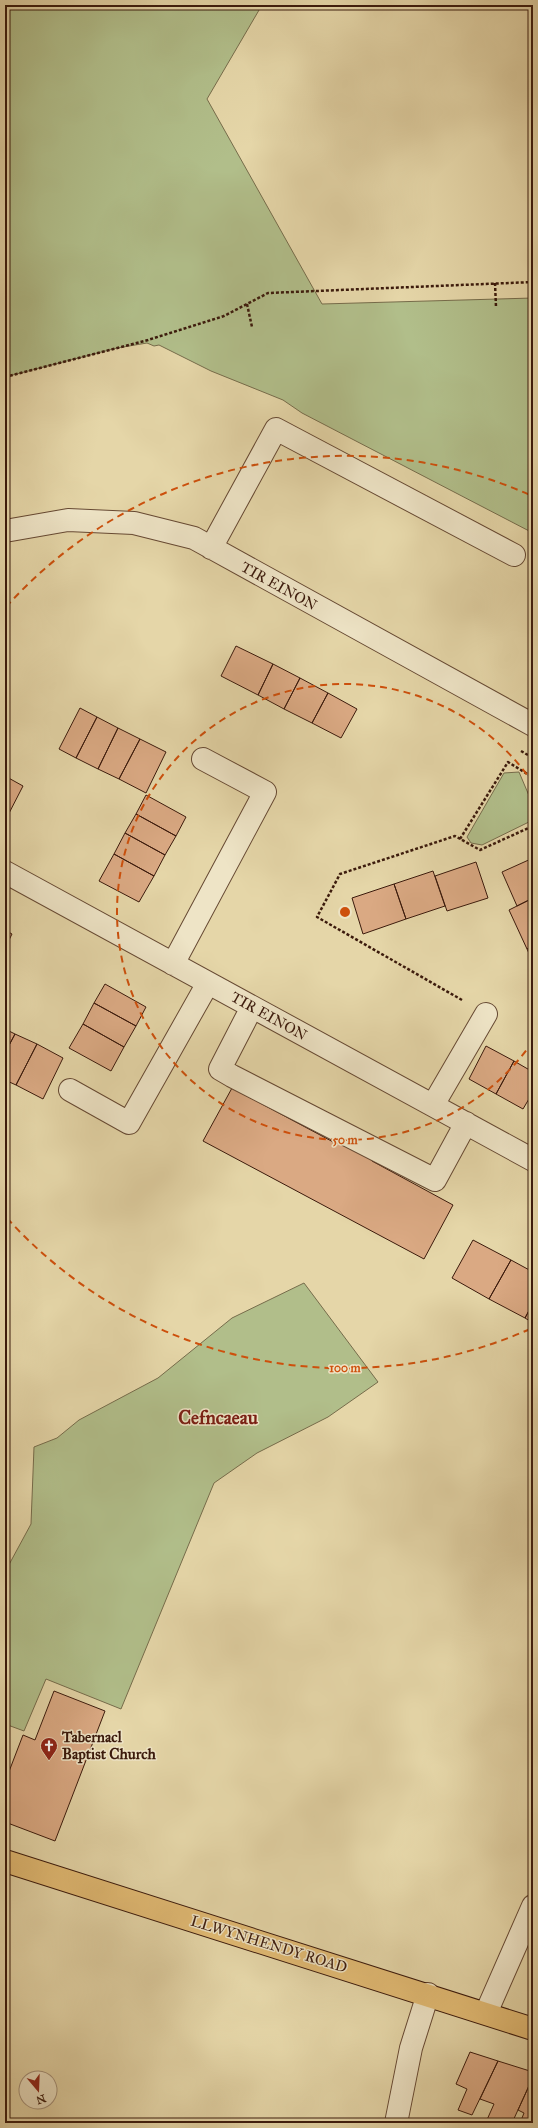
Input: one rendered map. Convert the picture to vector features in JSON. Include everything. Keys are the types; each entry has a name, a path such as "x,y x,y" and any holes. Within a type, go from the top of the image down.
{"main road":[{"name":"LLWYNHENDY ROAD","path":"5,1861 428,1994 533,2029"}],"street":[{"path":"211,548 276,429 514,554"},
{"name":"TIR EINON","path":"5,531 68,520 134,523 194,538 533,725"},
{"path":"173,964 265,792 203,759"},
{"name":"TIR EINON","path":"5,872 533,1160"},
{"path":"70,1090 129,1123 208,983"},
{"path":"252,1007 220,1069 435,1180 466,1123"},
{"path":"433,1105 486,1014"},
{"path":"486,2014 533,1906"},
{"path":"396,2123 411,2048 428,1994"}],"path":[{"path":"5,377 148,340 224,316 268,293 533,282"},
{"path":"495,283 496,307"},
{"path":"247,304 252,327"},
{"path":"460,839 508,762 529,775 533,787"},
{"path":"529,775 533,769"},
{"path":"486,1014 316,917 340,874 455,836 480,850 533,826"}],"green space":[{"path":"5,5 262,5 207,99 322,304 533,298 533,533 302,413 283,400 211,371 159,345 154,346 147,343 117,348 5,377"},
{"path":"519,772 533,805 533,820 482,845 471,843 467,837 504,773"},
{"path":"304,1283 378,1382 328,1417 257,1453 214,1483 121,1709 46,1679 24,1731 5,1724 5,1572 31,1524 34,1447 57,1438 79,1420 158,1378 232,1318"}],"building":[{"path":"236,646 273,664 258,695 221,676"},
{"path":"273,664 300,678 284,709 258,695"},
{"path":"300,678 328,693 312,723 284,709"},
{"path":"328,693 357,709 341,738 312,723"},
{"path":"80,708 97,717 76,758 59,749"},
{"path":"97,717 118,728 98,769 76,758"},
{"path":"118,728 140,739 119,779 98,769"},
{"path":"140,739 166,752 146,793 119,779"},
{"path":"5,776 23,786 5,821"},
{"path":"146,795 186,817 176,836 136,814"},
{"path":"136,814 176,836 165,855 125,833"},
{"path":"125,833 165,855 154,876 114,854"},
{"path":"114,854 154,876 139,902 99,881"},
{"path":"533,858 533,898 517,906 502,872"},
{"path":"476,862 488,898 447,911 435,876"},
{"path":"433,871 445,906 406,919 394,884"},
{"path":"394,884 406,919 363,934 352,898"},
{"path":"533,898 533,946 527,949 509,910"},
{"path":"5,930 12,934 5,948"},
{"path":"533,946 533,962 527,949"},
{"path":"105,984 146,1007 136,1026 94,1003"},
{"path":"94,1003 136,1026 124,1047 83,1024"},
{"path":"83,1024 124,1047 111,1071 69,1048"},
{"path":"5,1029 15,1034 5,1053"},
{"path":"15,1034 37,1044 16,1085 5,1080 5,1053"},
{"path":"37,1044 63,1058 43,1099 16,1085"},
{"path":"486,1046 514,1061 496,1094 469,1079"},
{"path":"514,1061 533,1072 533,1092 523,1109 496,1094"},
{"path":"232,1088 337,1144 341,1135 376,1154 372,1161 453,1205 424,1259 203,1141"},
{"path":"473,1240 511,1260 489,1299 452,1278"},
{"path":"511,1260 533,1272 533,1303 525,1318 489,1299"},
{"path":"533,1303 533,1323 525,1318"},
{"name":"Tabernacl Baptist Church","path":"54,1691 105,1711 55,1841 5,1822 5,1782 23,1735 35,1740"},
{"path":"470,2052 498,2061 472,2115 458,2110 467,2089 456,2084"},
{"path":"498,2061 533,2072 533,2077 512,2123 486,2122 494,2104 480,2099"},
{"path":"533,2077 533,2123 520,2123 524,2113 518,2110"}],"place":[{"name":"Tabernacl Baptist Church","path":"49,1761"}],"district":[{"name":"Cefncaeau","path":"218,1417"}]}
